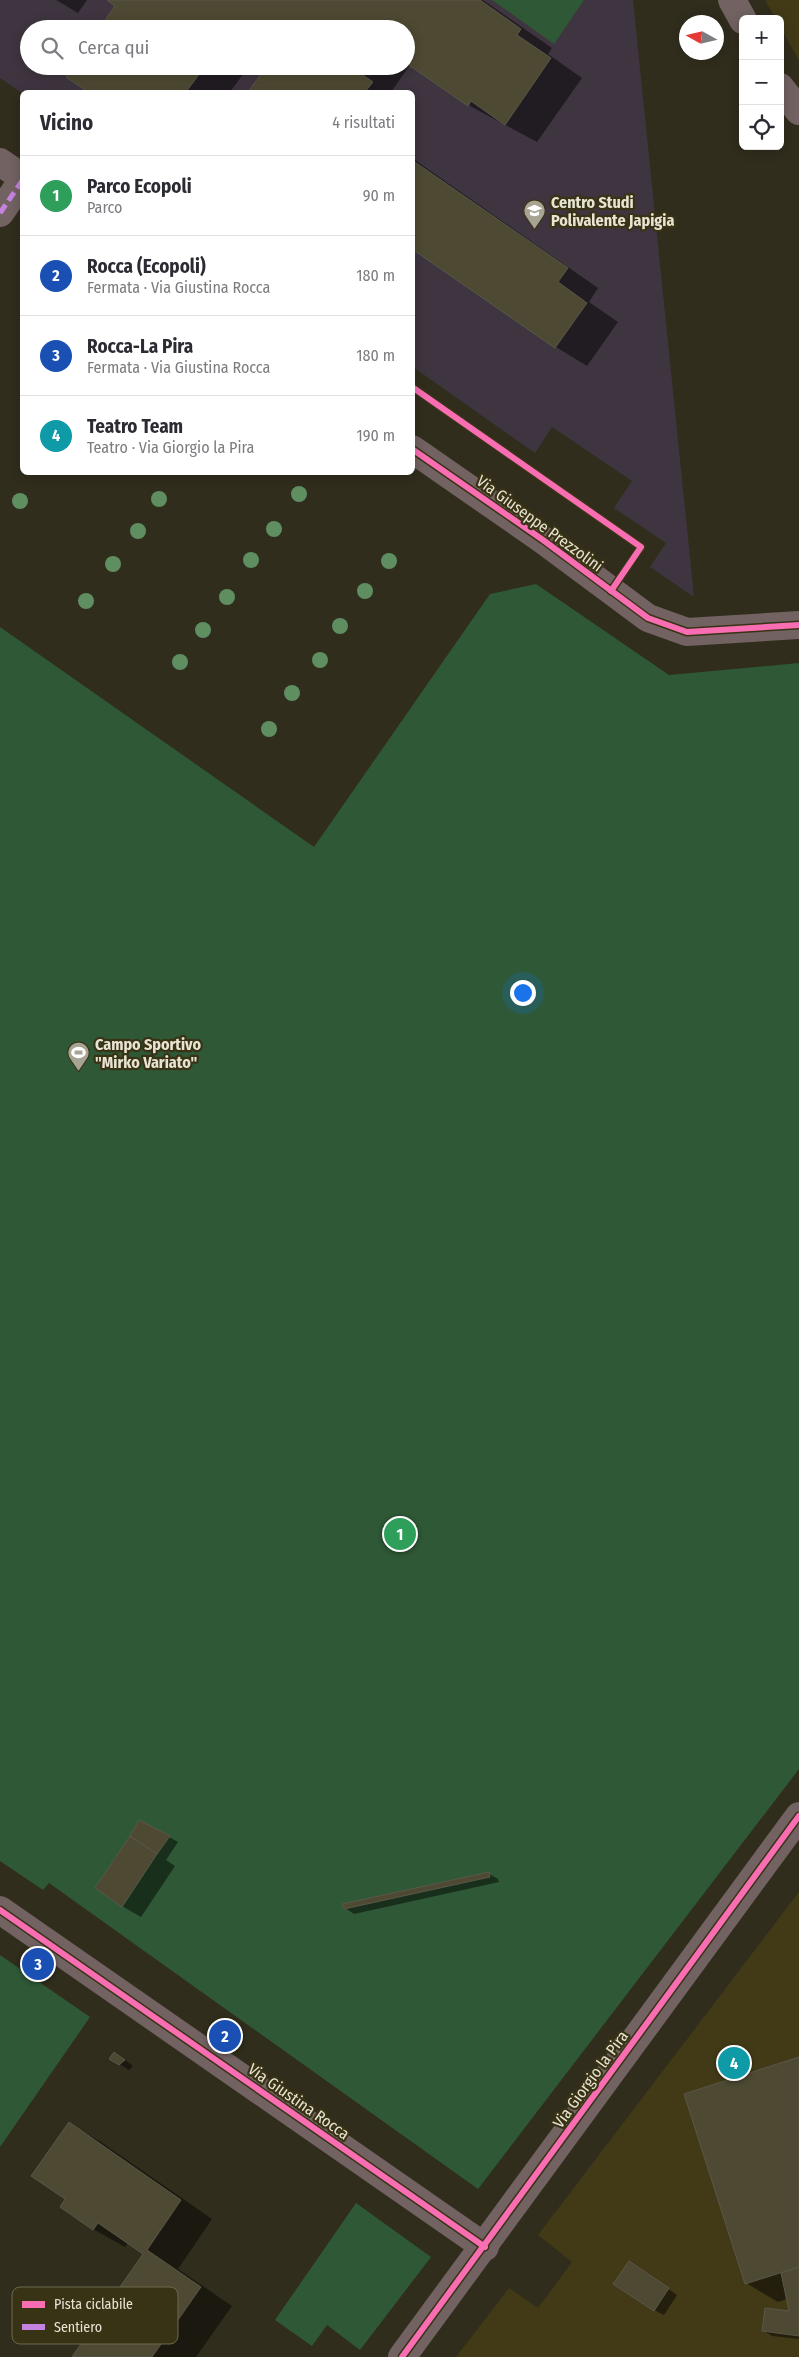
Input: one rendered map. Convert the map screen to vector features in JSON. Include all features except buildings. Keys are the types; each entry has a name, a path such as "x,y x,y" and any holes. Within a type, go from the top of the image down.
{"street":[{"path":"732,0 740,15"},
{"path":"784,92 799,111"},
{"path":"0,162 20,177"},
{"path":"0,214 20,182"},
{"name":"Via Giuseppe Prezzolini","path":"415,451 543,540 648,618 687,632 799,625"},
{"name":"Via Giorgio la Pira","path":"402,2357 485,2247 799,1816"},
{"name":"Via Giustina Rocca","path":"0,1910 485,2247"}],"shaded area":[{"name":"Centro Studi Polivalente Japigia","path":"0,0 633,0 694,597 650,567 666,543 614,508 632,481 552,427 535,453 415,368 415,90 20,90 20,92 0,78"},
{"path":"765,0 799,0 799,60 784,34 784,15 774,15"},
{"path":"799,1892 799,2357 456,2357 509,2288 538,2308 572,2262 538,2235"}],"green space":[{"path":"492,0 584,0 554,44"},
{"path":"536,584 669,675 799,663 799,1769 478,2189 49,1883 43,1890 0,1861 0,627 314,847 490,594"},
{"path":"0,1955 90,2017 0,2147"},
{"path":"356,2203 431,2257 360,2350 327,2325 312,2346 275,2320"}],"marked path":[{"path":"0,213 20,184"}],"cycle path":[{"path":"415,389 641,547 611,591"},
{"path":"415,451 543,540 648,618 687,632 799,625"},
{"path":"402,2357 799,1816"},
{"path":"0,1910 485,2247"}],"place":[{"name":"Centro Studi Polivalente Japigia","path":"535,230"},
{"name":"Campo Sportivo \"Mirko Variato\"","path":"79,1072"},
{"name":"Parco Ecopoli","path":"400,1534"},
{"name":"Rocca-La Pira","path":"38,1964"},
{"name":"Rocca (Ecopoli)","path":"225,2036"},
{"name":"Teatro Team","path":"734,2063"}]}
